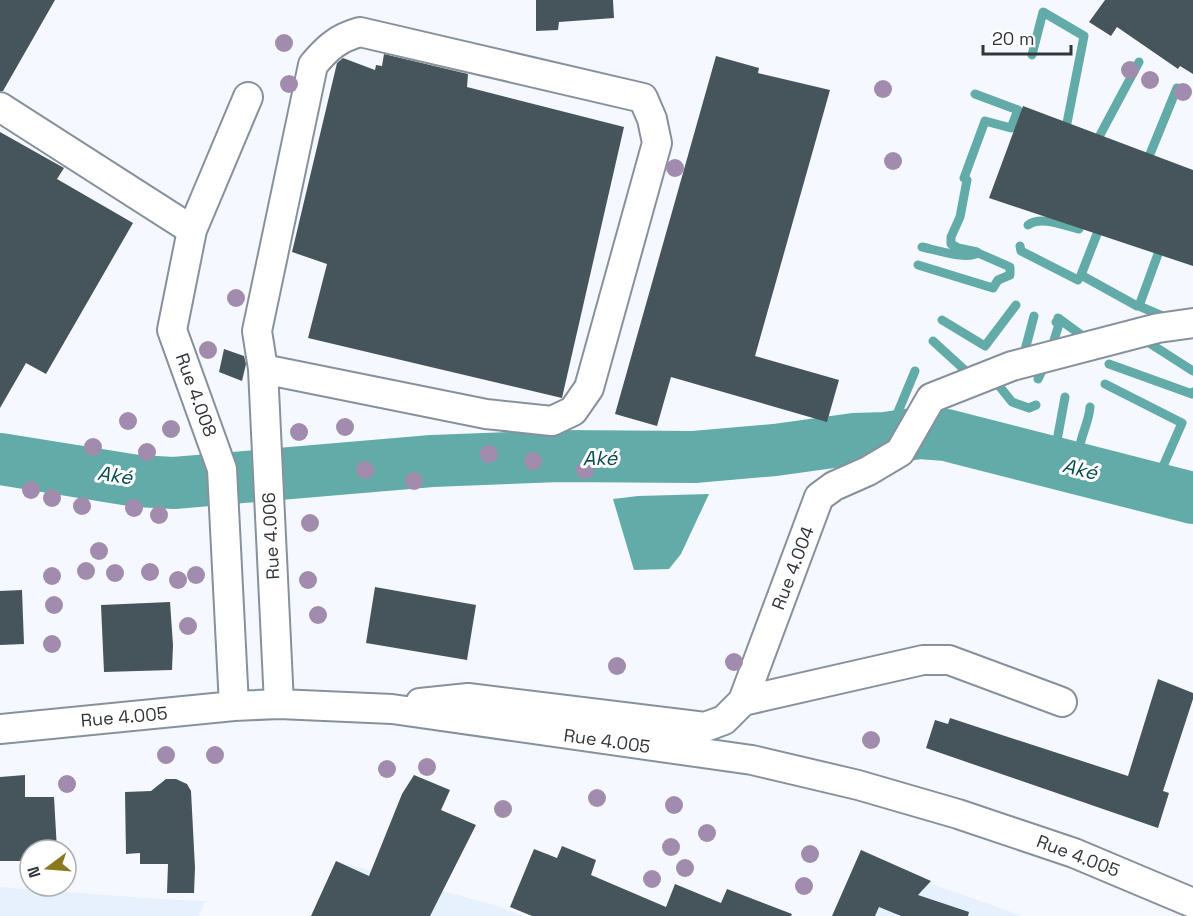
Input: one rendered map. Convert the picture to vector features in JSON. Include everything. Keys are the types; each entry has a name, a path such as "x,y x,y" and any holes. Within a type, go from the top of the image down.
{"street":[{"name":"Rue 4.006","path":"263,369 486,414 552,422 573,411 589,388 657,142 652,119 643,99 360,32 343,37 326,49 313,65 257,331 263,369 279,704"},
{"name":"Rue 4.008","path":"234,706 222,469 172,330 192,230 248,97"},
{"path":"0,107 192,230"},
{"name":"Rue 4.004","path":"392,709 468,698 705,727 724,720 742,701 819,497 834,486 868,471 900,452 931,398 1012,366 1158,328 1193,323"},
{"path":"742,701 923,660 950,660 1062,702"},
{"name":"Rue 4.005","path":"0,729 234,706 279,704 392,709 752,760 858,785 958,813 1074,853 1193,903"}],"shaded area":[{"path":"861,850 929,883 1023,916 832,916"},
{"path":"336,861 497,906 523,916 311,916"},
{"path":"0,887 18,888 18,898 78,898 78,893 205,901 199,916 0,916"}],"water":[{"path":"709,494 681,554 669,569 634,570 613,499"}],"building":[{"path":"0,0 55,0 3,91 0,91"},
{"path":"536,0 613,0 614,18 559,22 558,30 536,31"},
{"path":"1105,0 1193,0 1193,74 1180,66 1178,69 1117,27 1111,36 1089,22"},
{"path":"384,54 468,74 467,87 624,127 562,398 308,338 327,264 292,252 337,63 343,58 375,70 376,65 382,66"},
{"path":"716,56 759,68 758,73 830,90 755,356 839,380 827,422 671,377 657,426 615,414"},
{"path":"1023,106 1193,170 1193,266 989,198"},
{"path":"0,132 64,168 57,179 133,223 46,374 26,363 0,408"},
{"path":"224,349 244,356 246,364 242,381 219,372"},
{"path":"375,587 476,605 467,660 366,643"},
{"path":"22,590 24,644 0,645 0,591"},
{"path":"170,602 172,670 104,672 101,605"},
{"path":"1158,679 1193,693 1193,699 1163,791 1169,793 1158,828 926,748 935,720 948,724 950,718 1128,776"},
{"path":"25,775 25,797 54,797 56,838 18,838 18,861 0,861 0,777"},
{"path":"414,775 450,790 441,810 476,825 430,916 311,916 336,861 369,876 402,794"},
{"path":"166,779 176,779 187,784 191,791 194,893 167,893 168,864 140,864 140,853 126,854 125,792 151,791"},
{"path":"562,846 596,860 591,875 666,907 675,884 721,903 727,889 792,914 791,916 532,916 510,907 534,849 557,858"},
{"path":"861,850 931,881 918,895 969,912 968,916 901,916 879,907 875,916 832,916"}],"waterway":[{"path":"1032,55 1043,12 1084,36 1067,123"},
{"path":"1100,135 1139,62"},
{"path":"1150,154 1177,88"},
{"path":"975,94 1018,110 1011,128 985,121 964,178 967,180 960,217 951,237 951,244 977,252"},
{"path":"1028,225 1033,222 1046,221 1079,229"},
{"path":"1097,234 1081,275 1137,306"},
{"path":"1020,246 1021,251 1078,280"},
{"path":"918,265 993,288 998,280 1010,275 1010,267 978,253 959,255 922,247"},
{"path":"1158,254 1139,306 1167,318"},
{"path":"942,320 985,346 1016,305"},
{"path":"1018,357 1025,350 1034,316"},
{"path":"1058,318 1088,340"},
{"path":"1051,350 1059,324 1056,322"},
{"path":"1143,339 1193,371"},
{"path":"933,341 968,373 962,379"},
{"path":"1038,379 1046,362"},
{"path":"1109,364 1192,394 1193,392"},
{"path":"895,419 915,371"},
{"path":"996,382 1012,402 1029,408 1036,405"},
{"path":"1105,384 1182,423 1161,471"},
{"path":"1056,446 1065,397"},
{"path":"1079,452 1090,407"},
{"name":"Aké","path":"0,459 137,481 174,483 432,461 560,456 694,457 920,433 946,435 1193,498"}]}
